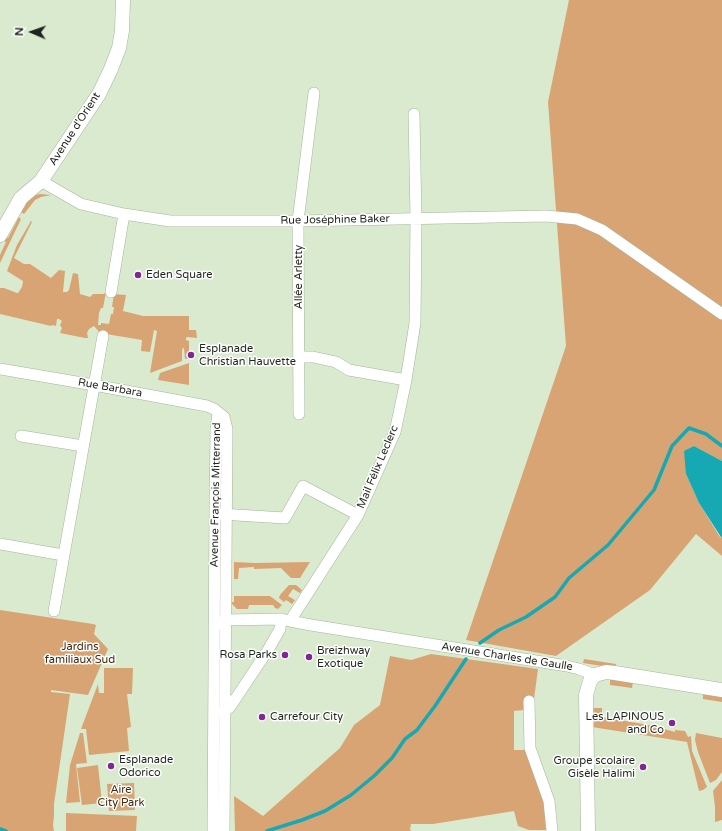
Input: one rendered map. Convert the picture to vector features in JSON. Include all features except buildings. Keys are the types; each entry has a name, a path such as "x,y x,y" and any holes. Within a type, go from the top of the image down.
{"street":[{"name":"Avenue d'Orient","path":"0,235 21,198 41,181 99,94 119,48 122,30 123,5"},
{"name":"Allée Arletty","path":"299,414 298,221 314,93"},
{"name":"Mail Félix Leclerc","path":"214,717 225,710 234,701 286,620 358,515 395,432 406,380 415,323 416,218 414,114"},
{"name":"Rue Joséphine Baker","path":"41,181 81,204 124,214 170,221 298,221 546,216 578,219 602,230 722,314"},
{"path":"111,292 124,214"},
{"path":"54,611 103,336"},
{"path":"298,357 314,357 329,360 336,362 349,370 406,380"},
{"name":"Rue Barbara","path":"0,369 207,406 214,409 218,413"},
{"name":"Avenue François Mitterrand","path":"218,413 216,429 225,620 224,831"},
{"path":"21,436 83,446"},
{"path":"221,514 284,518 303,486 358,515"},
{"name":"Avenue François Mitterrand","path":"213,831 215,626 221,514"},
{"path":"0,544 63,555"},
{"path":"215,626 225,620 286,620"},
{"name":"Avenue Charles de Gaulle","path":"286,620 567,666 595,675 606,672 615,673 722,690"},
{"path":"588,831 586,695 590,681 595,675"},
{"path":"529,702 530,748 549,801 552,831"}],"green space":[{"path":"569,0 722,0 722,461 694,446 686,474 699,503 722,538 722,556 696,534 650,590 556,656 466,640 566,346 548,102"},
{"path":"40,194 51,195 35,200 24,214 19,211 24,203 32,196"},
{"path":"16,216 21,219 0,263 0,255 6,242 3,240 5,236 8,238 18,219 15,217"},
{"path":"31,221 32,222 14,258 24,264 30,264 51,278 59,270 65,271 63,292 67,292 69,290 73,273 78,274 80,294 90,297 93,294 104,294 106,292 103,308 101,308 99,313 98,325 101,325 101,323 109,324 111,314 113,314 114,307 112,307 114,294 126,295 123,311 143,316 189,316 189,330 196,330 197,338 186,338 186,340 189,341 189,358 185,359 183,348 182,361 150,373 157,331 154,330 150,352 141,351 142,340 100,333 94,326 89,329 87,333 88,338 85,338 60,333 62,328 60,325 62,321 59,319 57,319 56,326 51,326 0,314 0,288 18,293 22,287 23,281 7,271 17,245"},
{"path":"189,363 189,385 158,380 160,373"},
{"path":"234,562 310,562 300,578 291,578 281,568 254,569 254,567 239,568 238,579 234,579"},
{"path":"289,585 296,585 302,590 300,593 293,589 288,596 295,600 292,604 286,600 284,602 279,598"},
{"path":"234,596 270,596 282,605 278,609 273,605 249,605 248,609 237,609 232,604 232,602 234,602"},
{"path":"0,610 96,625 94,634 108,649 88,695 51,690 51,692 70,694 54,804 54,831 0,831"},
{"path":"431,654 538,669 534,699 524,699 524,710 514,711 514,750 527,750 545,803 546,830 529,830 518,826 514,811 433,824 411,824 410,830 412,831 235,831 234,796 263,816 340,748 354,725 380,705 390,656 411,660"},
{"path":"584,659 616,664 615,668 583,663"},
{"name":"Jardins familiaux Sud","path":"104,668 133,668 132,694 127,694 131,727 127,728 129,751 89,755 86,729 81,729 98,684 99,693 104,693"},
{"path":"610,679 633,682 632,688 610,685"},
{"path":"703,694 722,697 722,702 703,699"},
{"path":"592,708 602,708 602,717 649,725 675,732 675,730 685,731 688,737 691,736 692,751 707,787 699,791 687,742 592,727"},
{"path":"80,733 83,733 87,763 76,764 80,802 66,803 70,765"},
{"path":"696,733 722,738 722,772 716,780 710,783 698,752 695,740"},
{"path":"98,765 102,803 82,805 77,768"},
{"path":"722,780 722,820 715,822 713,791"},
{"name":"Aire City Park","path":"134,783 135,810 109,811 107,784"},
{"path":"66,813 137,816 136,831 66,831"}],"water":[{"path":"694,446 722,461 722,538 699,503 686,474 684,451"}],"waterway":[{"path":"480,643 499,630 526,617 555,597 569,578 608,545 654,490 672,446 689,428 706,434 722,446"},
{"path":"267,831 325,811 351,795 374,776 392,758 405,739 417,730 466,659"},
{"path":"0,829 6,831"}],"place":[{"name":"Eden Square","path":"138,275"},
{"name":"Esplanade Christian Hauvette","path":"191,355"},
{"name":"Rosa Parks","path":"285,655"},
{"name":"Breizhway Exotique","path":"309,657"},
{"name":"Carrefour City","path":"262,717"},
{"name":"Les LAPINOUS and Co","path":"672,723"},
{"name":"Esplanade Odorico","path":"111,766"},
{"name":"Groupe scolaire Gisèle Halimi","path":"643,767"}]}
